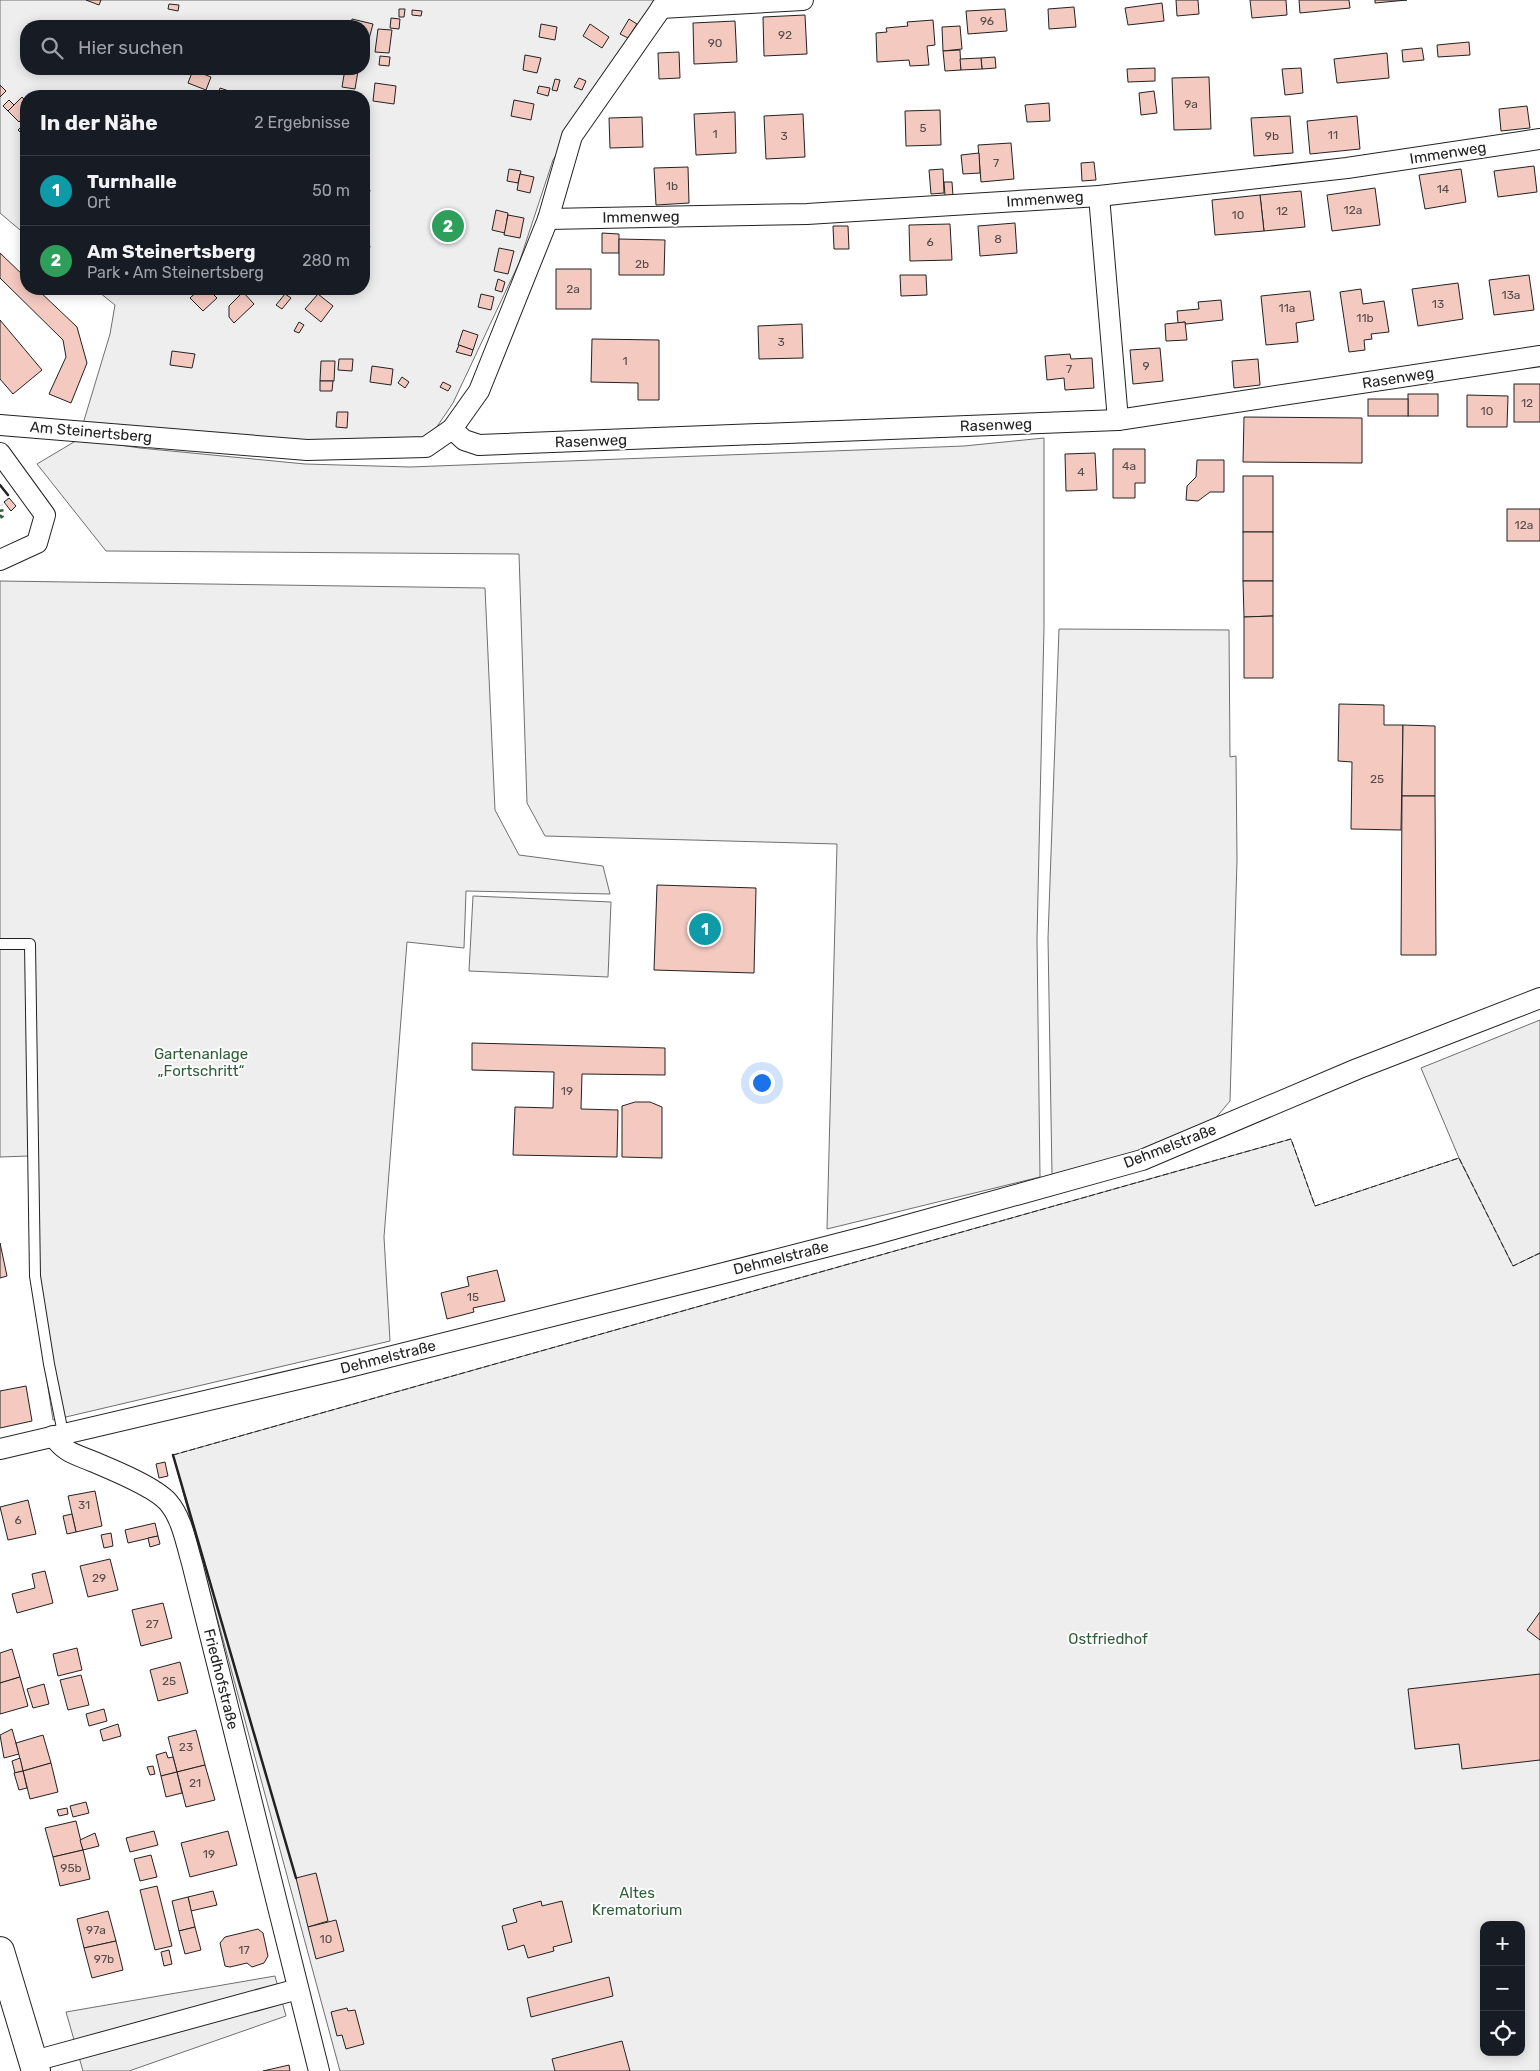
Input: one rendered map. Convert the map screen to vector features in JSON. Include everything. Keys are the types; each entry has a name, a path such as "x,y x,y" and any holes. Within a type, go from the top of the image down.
{"main road":[{"path":"0,1951 35,2066"}],"street":[{"name":"Am Steinertsberg","path":"0,425 307,450 426,447 452,430 479,391 548,219 572,136 664,4 803,0"},
{"name":"Immenweg","path":"548,219 807,214 1099,196 1347,168 1540,139"},
{"path":"1099,196 1118,420"},
{"name":"Rasenweg","path":"452,430 464,440 479,445 1118,420 1540,356"},
{"path":"0,453 46,515 38,543 0,560"},
{"name":"Dehmelstraße","path":"0,1449 341,1369 724,1273 872,1235 1142,1160 1358,1069 1540,998"},
{"name":"Friedhofstraße","path":"58,1434 60,1446 68,1452 95,1462 152,1489 168,1502 179,1520 197,1582 319,2071"},
{"path":"35,2066 298,1989"}],"lane":[{"path":"0,944 30,944 35,1276 58,1434"}],"green space":[{"path":"0,0 657,0 608,68 553,160 519,263 453,403 434,431 412,445 308,445 82,427 110,334 115,305 102,295 370,295 370,90 20,90 20,230 0,213"},
{"path":"1044,438 1044,627 1037,939 1040,1177 827,1229 837,844 545,836 527,803 519,554 106,551 37,464 79,439 140,448 305,464 410,467 964,446"},
{"name":"Gartenanlage „Fortschritt“","path":"0,581 485,588 495,810 519,855 603,866 610,894 466,891 464,948 407,942 384,1237 390,1341 53,1420 31,1277 29,1156 0,1157"},
{"path":"1059,629 1229,630 1230,757 1236,756 1237,860 1230,1101 1214,1120 1132,1154 1052,1175 1048,938"},
{"path":"473,896 611,902 608,977 469,971"},
{"name":"Ostfriedhof","path":"1291,1139 1315,1206 1459,1158 1513,1265 1540,1253 1540,2071 340,2071 173,1455"}],"shaded area":[{"path":"1540,1020 1540,1253 1513,1266 1459,1158 1421,1068"},
{"path":"275,1976 286,2016 129,2071 83,2071 66,2012"}],"building":[{"path":"86,0 101,0 99,5"},
{"path":"1176,0 1198,0 1199,14 1177,16"},
{"path":"1250,0 1286,0 1287,15 1252,18"},
{"path":"1299,0 1349,0 1350,8 1300,13"},
{"path":"1375,0 1407,0 1375,3"},
{"path":"1162,3 1164,21 1128,25 1125,8"},
{"path":"169,4 179,5 178,11 168,9"},
{"path":"1074,7 1076,27 1049,29 1048,9"},
{"path":"399,9 405,9 404,17 399,17"},
{"path":"1005,9 1007,31 968,34 966,11"},
{"path":"412,10 422,11 421,16 412,15"},
{"path":"805,15 807,54 764,56 763,17"},
{"path":"391,18 400,19 399,29 390,28"},
{"path":"629,19 637,24 628,38 620,34"},
{"path":"933,20 935,45 927,46 929,65 910,66 909,60 877,62 876,33 887,32 886,28 908,26 907,22"},
{"path":"735,21 737,62 694,64 693,23"},
{"path":"370,23 373,24 370,35"},
{"path":"541,24 557,27 555,40 539,37"},
{"path":"590,24 609,37 602,48 583,36"},
{"path":"960,26 962,49 943,51 942,27"},
{"path":"378,29 392,30 389,53 375,52"},
{"path":"1469,42 1470,55 1438,57 1437,45"},
{"path":"1422,48 1424,60 1403,62 1402,50"},
{"path":"960,50 961,70 945,71 943,51"},
{"path":"679,52 680,78 659,79 658,53"},
{"path":"1387,53 1389,78 1337,83 1334,59"},
{"path":"525,55 541,58 537,73 523,70"},
{"path":"380,56 390,57 389,66 379,65"},
{"path":"995,57 996,68 982,69 981,58"},
{"path":"981,58 982,69 961,70 960,59"},
{"path":"1155,68 1155,81 1128,82 1127,69"},
{"path":"1301,68 1303,93 1285,95 1282,69"},
{"path":"191,75 211,77 206,90 188,83"},
{"path":"344,75 357,75 355,89 342,87"},
{"path":"1209,77 1211,129 1174,130 1172,78"},
{"path":"579,78 586,81 582,90 574,87"},
{"path":"555,79 560,80 557,91 552,90"},
{"path":"375,83 396,86 394,104 373,101"},
{"path":"0,85 6,91 0,97"},
{"path":"539,86 550,88 548,96 537,93"},
{"path":"1154,91 1157,113 1141,115 1139,93"},
{"path":"20,99 19,122 8,111"},
{"path":"9,100 14,105 8,111 3,106"},
{"path":"514,100 534,104 531,120 511,116"},
{"path":"1049,103 1050,121 1027,122 1025,105"},
{"path":"1527,106 1530,128 1501,131 1499,109"},
{"path":"940,110 941,145 906,146 905,111"},
{"path":"735,112 736,153 696,155 694,114"},
{"path":"803,114 805,157 766,159 764,116"},
{"path":"1290,116 1293,153 1254,156 1251,118"},
{"path":"1357,116 1360,149 1310,154 1307,121"},
{"path":"642,117 643,147 610,148 609,118"},
{"path":"1011,143 1014,179 981,182 978,145"},
{"path":"979,153 980,173 963,174 961,155"},
{"path":"1094,162 1096,180 1082,181 1081,163"},
{"path":"1534,166 1537,192 1498,197 1494,171"},
{"path":"688,167 689,203 656,205 654,168"},
{"path":"509,169 521,171 518,183 507,181"},
{"path":"943,169 944,193 931,194 929,170"},
{"path":"1461,169 1466,202 1425,209 1419,175"},
{"path":"520,174 534,177 530,193 517,190"},
{"path":"944,182 952,182 953,196 945,196"},
{"path":"1375,188 1380,225 1332,231 1327,195"},
{"path":"1301,191 1305,227 1264,231 1260,195"},
{"path":"1260,195 1264,231 1215,235 1212,200"},
{"path":"446,209 455,210 454,221 445,219"},
{"path":"496,210 508,213 505,233 492,230"},
{"path":"508,215 524,218 520,238 504,235"},
{"path":"1015,223 1017,253 980,256 978,226"},
{"path":"950,224 952,260 910,261 909,225"},
{"path":"833,226 848,226 849,249 834,249"},
{"path":"602,233 619,234 619,253 602,253"},
{"path":"619,239 665,240 664,275 619,275"},
{"path":"499,248 514,251 508,274 494,271"},
{"path":"0,253 20,272 20,295 43,295 77,327 87,363 71,403 49,394 66,357 63,340 0,278"},
{"path":"556,269 591,269 591,309 556,309"},
{"path":"900,275 926,275 927,295 901,296"},
{"path":"1529,275 1534,310 1494,315 1489,280"},
{"path":"498,279 505,282 502,292 495,290"},
{"path":"1458,283 1463,319 1418,326 1412,289"},
{"path":"1361,289 1363,304 1384,301 1389,332 1371,334 1372,339 1364,340 1365,350 1349,352 1340,292"},
{"path":"1310,291 1314,320 1296,323 1298,342 1266,345 1261,296"},
{"path":"481,294 494,297 491,310 478,307"},
{"path":"193,295 214,295 217,298 203,311 190,298"},
{"path":"240,295 246,295 254,304 234,323 229,317 229,306"},
{"path":"284,295 291,298 282,309 276,305"},
{"path":"317,295 333,306 321,322 305,309"},
{"path":"1221,300 1223,320 1186,324 1185,322 1178,323 1177,311 1199,309 1198,302"},
{"path":"0,320 42,370 13,394 0,379"},
{"path":"299,322 304,325 299,333 294,331"},
{"path":"1185,322 1187,340 1166,341 1165,324"},
{"path":"802,324 803,358 759,359 758,326"},
{"path":"463,330 478,335 473,350 458,345"},
{"path":"592,339 659,340 659,400 638,400 638,383 591,382"},
{"path":"459,345 473,350 471,356 456,352"},
{"path":"1160,348 1163,381 1133,384 1130,350"},
{"path":"172,351 195,354 192,368 170,365"},
{"path":"1070,354 1071,359 1092,358 1094,388 1065,390 1064,378 1047,380 1045,356"},
{"path":"339,359 353,359 352,371 338,370"},
{"path":"1258,359 1260,385 1234,388 1232,361"},
{"path":"321,361 335,361 334,381 320,381"},
{"path":"372,366 393,369 391,385 370,382"},
{"path":"402,377 409,382 405,388 398,383"},
{"path":"320,381 333,381 332,391 320,391"},
{"path":"443,382 451,386 448,391 440,387"},
{"path":"1514,384 1540,384 1540,422 1514,422"},
{"path":"1408,394 1438,394 1438,416 1408,416"},
{"path":"1467,395 1508,396 1507,427 1467,427"},
{"path":"1368,399 1408,399 1408,416 1368,416"},
{"path":"337,412 348,412 347,428 336,427"},
{"path":"1244,417 1362,418 1362,463 1243,462"},
{"path":"1113,449 1145,449 1145,483 1135,483 1135,498 1113,498"},
{"path":"1095,453 1097,490 1066,491 1065,454"},
{"path":"1197,460 1224,460 1224,492 1210,492 1198,501 1186,500 1187,486 1196,477"},
{"path":"1243,476 1273,476 1273,532 1243,532"},
{"path":"9,498 16,506 11,511 4,502"},
{"path":"1507,509 1540,509 1540,541 1507,541"},
{"path":"1243,532 1273,532 1273,581 1243,581"},
{"path":"1243,581 1273,581 1273,616 1244,617"},
{"path":"1273,616 1273,678 1244,678 1244,617"},
{"path":"1339,704 1384,705 1384,725 1403,725 1401,830 1351,829 1352,762 1338,761"},
{"path":"1403,725 1435,726 1435,796 1402,796"},
{"path":"1402,796 1435,796 1436,955 1401,955"},
{"path":"657,885 756,888 754,973 654,970"},
{"path":"472,1043 665,1048 665,1075 582,1074 581,1109 618,1110 617,1157 513,1155 515,1107 553,1108 554,1072 472,1070"},
{"path":"635,1102 650,1102 662,1107 662,1158 622,1157 622,1106"},
{"path":"0,1243 7,1276 0,1278"},
{"path":"497,1270 505,1301 473,1308 474,1312 447,1319 441,1293 469,1286 467,1277"},
{"path":"26,1386 32,1421 0,1428 0,1391"},
{"path":"165,1462 168,1476 159,1478 156,1464"},
{"path":"95,1491 102,1526 76,1532 68,1496"},
{"path":"28,1500 36,1534 8,1540 0,1507"},
{"path":"72,1514 76,1532 67,1534 63,1516"},
{"path":"155,1523 158,1536 128,1543 125,1530"},
{"path":"111,1533 113,1546 104,1548 101,1535"},
{"path":"158,1536 160,1544 150,1547 148,1538"},
{"path":"110,1559 118,1590 88,1597 80,1566"},
{"path":"45,1571 53,1603 17,1613 12,1594 35,1588 32,1574"},
{"path":"163,1603 172,1638 141,1646 132,1610"},
{"path":"1540,1612 1540,1640 1527,1630"},
{"path":"77,1648 82,1670 58,1676 53,1654"},
{"path":"12,1649 20,1677 0,1683 0,1653"},
{"path":"180,1662 188,1693 158,1701 150,1670"},
{"path":"1540,1674 1540,1760 1462,1769 1459,1744 1415,1749 1408,1689"},
{"path":"81,1675 89,1705 68,1710 60,1680"},
{"path":"20,1677 28,1706 0,1714 0,1683"},
{"path":"44,1684 49,1704 33,1708 27,1689"},
{"path":"104,1709 107,1721 89,1726 86,1714"},
{"path":"118,1724 121,1736 103,1741 100,1730"},
{"path":"12,1729 19,1754 4,1758 0,1735"},
{"path":"196,1730 205,1765 177,1772 168,1737"},
{"path":"43,1735 51,1763 23,1771 16,1743"},
{"path":"166,1752 168,1758 173,1757 177,1772 161,1776 156,1755"},
{"path":"20,1758 23,1771 15,1773 12,1761"},
{"path":"51,1763 58,1792 30,1799 23,1771"},
{"path":"205,1765 215,1800 186,1807 177,1772"},
{"path":"153,1766 155,1774 150,1775 147,1767"},
{"path":"23,1771 27,1788 19,1790 14,1773"},
{"path":"177,1772 182,1793 166,1797 161,1776"},
{"path":"86,1802 89,1813 73,1817 70,1806"},
{"path":"67,1808 68,1814 59,1816 57,1810"},
{"path":"76,1821 83,1850 53,1857 45,1828"},
{"path":"154,1831 158,1845 130,1852 126,1838"},
{"path":"228,1831 237,1865 190,1877 181,1843"},
{"path":"95,1833 99,1846 83,1850 80,1840"},
{"path":"83,1850 90,1879 60,1886 53,1857"},
{"path":"151,1855 157,1877 140,1881 134,1859"},
{"path":"316,1873 328,1921 308,1927 296,1878"},
{"path":"157,1886 172,1946 155,1950 140,1890"},
{"path":"213,1891 217,1905 191,1911 188,1897"},
{"path":"188,1897 195,1927 179,1931 172,1901"},
{"path":"541,1901 542,1906 562,1901 572,1942 553,1947 554,1951 528,1958 524,1945 508,1950 502,1926 517,1922 513,1909"},
{"path":"108,1911 116,1941 84,1948 77,1919"},
{"path":"336,1920 344,1951 316,1959 308,1927"},
{"path":"195,1927 201,1950 185,1954 179,1931"},
{"path":"258,1929 263,1933 268,1956 264,1963 252,1967 247,1963 230,1967 225,1966 220,1943 225,1937"},
{"path":"116,1941 123,1970 92,1978 84,1948"},
{"path":"169,1950 172,1964 164,1966 161,1952"},
{"path":"609,1977 613,1996 531,2017 527,1998"},
{"path":"347,2008 348,2011 355,2010 364,2044 346,2049 342,2035 337,2036 331,2012"},
{"path":"622,2041 630,2071 555,2071 552,2059"},
{"path":"289,2065 290,2071 263,2071"}],"hedge":[{"path":"0,517 2,516 1,505"}],"fence":[{"path":"173,1455 1291,1139 1315,1206 1459,1158 1513,1266 1540,1253"}],"wall":[{"path":"0,485 8,495"},
{"path":"173,1455 296,1878"}],"place":[{"name":"Am Steinertsberg","path":"448,226"},
{"name":"Turnhalle","path":"705,929"}],"park label":[{"name":"Altes Krematorium","path":"637,1902"}]}
